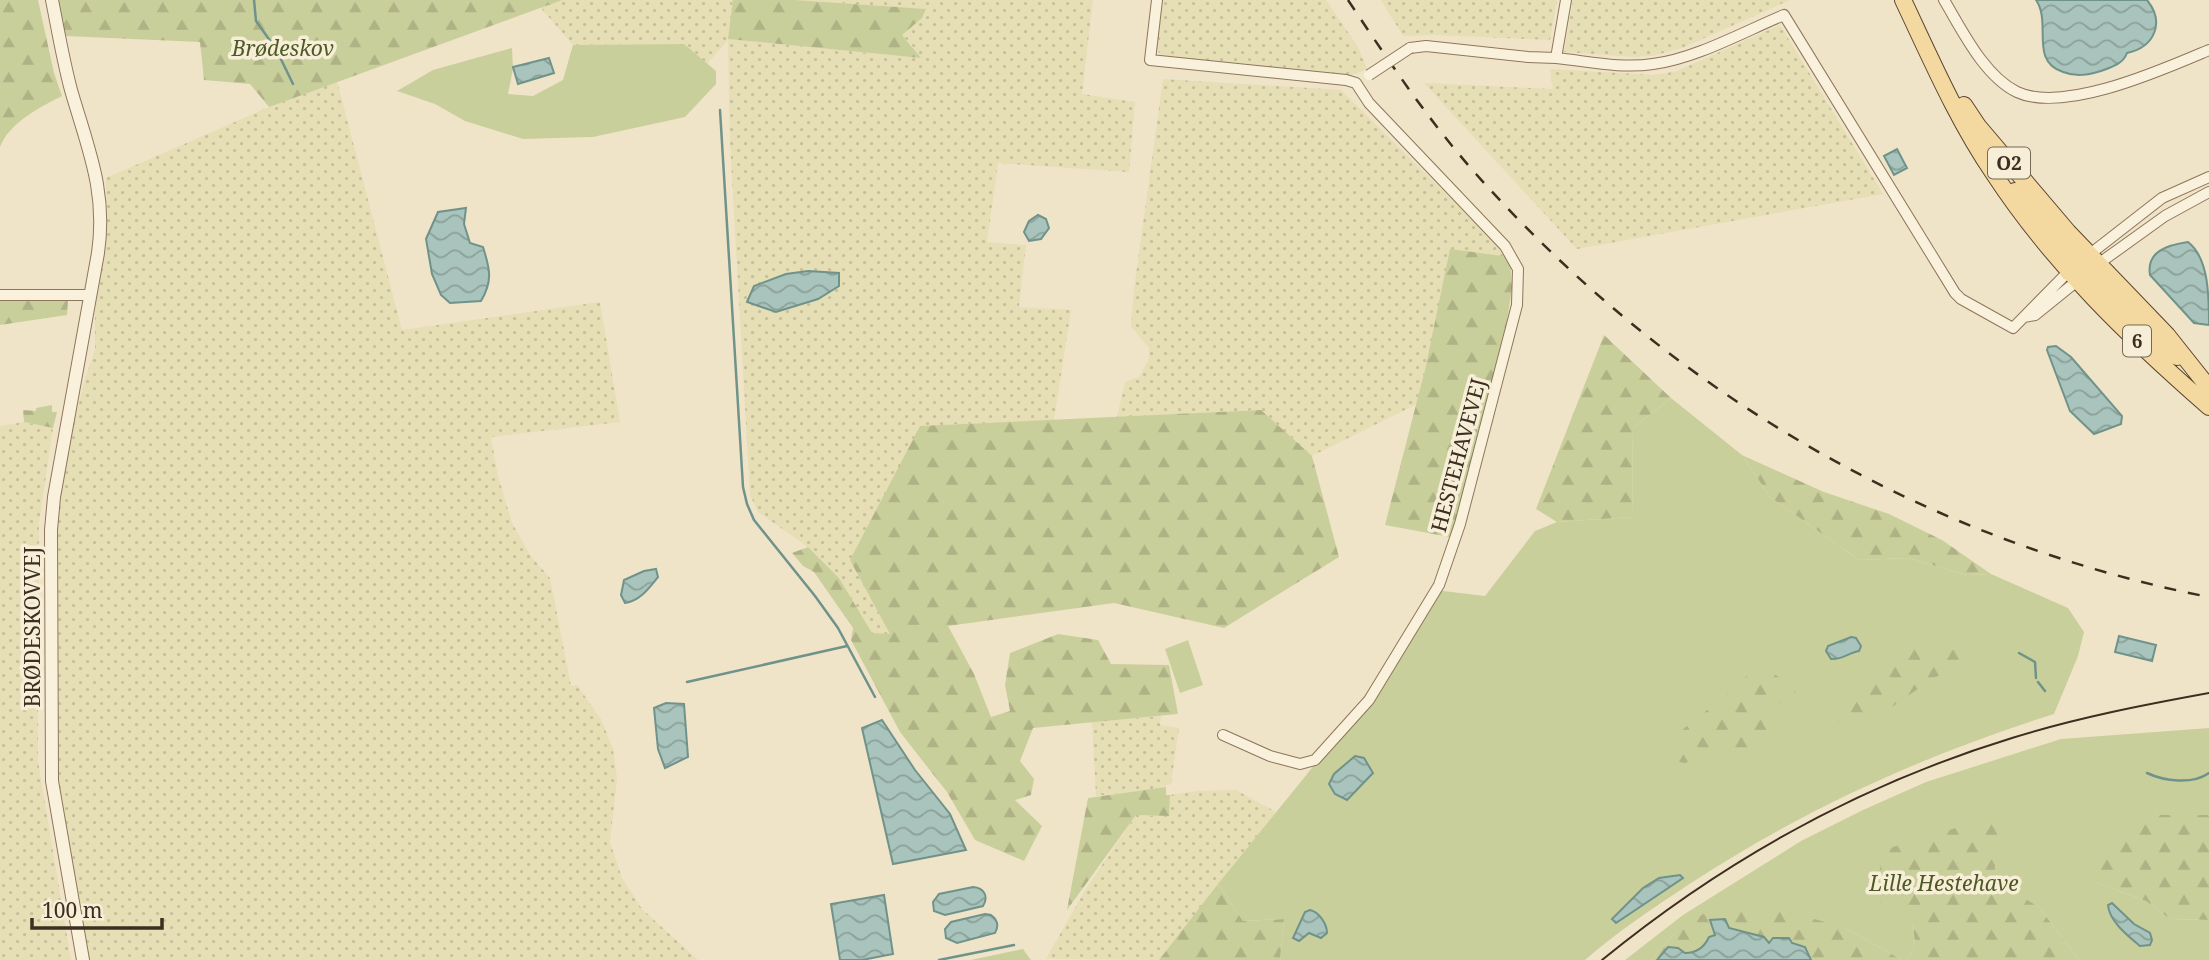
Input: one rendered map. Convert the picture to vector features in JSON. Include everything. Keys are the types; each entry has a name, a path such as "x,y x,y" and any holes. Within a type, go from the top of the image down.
{"main road":[{"path":"1903,0 1968,132 1993,173 2019,194 2083,268"},
{"name":"O2","path":"1930,53 1978,126 2083,268 2166,335 2209,388"},
{"name":"6","path":"2083,268 2127,332 2209,407"}],"street":[{"name":"BRØDESKOVVEJ","path":"52,0 70,86 97,175 101,198 101,234 54,497 51,530 52,781 83,960"},
{"path":"1157,0 1150,60 1356,83 1410,48 1426,46 1528,57 1652,65 1679,59 1784,15 1955,293 1973,308 2013,328 2030,308 2083,268 2162,198 2209,177"},
{"path":"1556,58 1566,0"},
{"path":"1944,0 1978,56 1995,75 2017,92 2043,98 2077,95 2141,78 2209,50"},
{"name":"HESTEHAVEVEJ","path":"1223,735 1270,756 1300,764 1315,760 1369,700 1439,585 1460,524 1517,305 1518,269 1505,246 1369,103 1356,83"},
{"path":"2083,268 2165,216 2209,192"},
{"path":"0,295 91,295"}],"shaded area":[{"path":"562,0 733,0 729,39 920,58 901,35 922,18 926,9 795,0 1093,0 1082,94 1135,102 1129,172 998,163 987,242 1026,245 1019,307 1071,310 1054,420 920,426 890,634 872,634 839,578 808,547 758,512 750,495 730,143 728,40 707,64 684,44 573,45 540,7"},
{"path":"1163,0 1326,0 1358,47 1367,69 1351,76 1162,56 1156,49"},
{"path":"1381,0 1557,0 1550,40 1403,36"},
{"path":"1573,0 1790,0 1682,48 1652,56 1634,57 1564,52"},
{"path":"1780,25 1883,194 1577,249 1424,83 1553,89 1550,69 1655,75 1677,71"},
{"path":"1163,79 1341,90 1510,257 1425,370 1417,404 1312,456 1261,410 1117,417 1125,382 1139,377 1149,359 1149,348 1131,326"},
{"path":"337,81 402,330 600,302 620,422 491,437 498,476 512,523 530,555 550,578 571,686 577,685 601,719 613,749 617,778 610,842 622,878 642,909 698,960 87,960 53,768 50,517 95,349 95,312 107,231 106,178 269,107"},
{"path":"24,422 53,428 39,523 38,761 71,960 0,960 0,426"},
{"path":"1161,716 1160,725 1179,728 1171,784 1156,789 1096,796 1092,722"},
{"path":"1236,790 1276,812 1159,960 1046,959 1085,890 1136,815 1168,816 1170,795"}],"green space":[{"path":"0,0 38,0 54,73 62,96 18,123 0,147"},
{"name":"Brødeskov","path":"58,0 562,0 269,107 250,84 204,80 200,42 65,36"},
{"path":"733,0 795,0 926,9 922,18 902,35 921,58 728,39"},
{"path":"684,44 716,71 716,84 685,117 593,137 523,139 465,121 435,104 397,91 433,70 512,48 513,69 508,94 533,96 563,80 573,45"},
{"path":"1450,249 1510,257 1512,288 1502,353 1455,538 1385,525 1425,370"},
{"path":"0,301 68,301 67,315 0,325"},
{"path":"1604,335 1671,398 1633,428 1632,517 1557,522 1536,509"},
{"path":"1671,398 1742,455 1770,497 1859,560 1908,558 1967,575 1991,574 2068,608 2084,632 2078,656 2054,714 1911,766 1775,832 1648,911 1585,960 1280,960 1284,919 1243,921 1218,884 1337,737 1435,590 1485,596 1535,531 1557,522 1632,517 1633,428"},
{"path":"52,405 52,412 57,412 53,428 24,422 23,410 36,411 36,408"},
{"path":"1261,410 1312,456 1339,557 1224,628 1114,603 948,626 974,674 991,717 1010,711 1005,685 1010,653 1058,634 1098,640 1111,664 1169,665 1178,714 1033,728 1020,761 1034,779 1031,795 1015,800 1042,826 1024,861 975,840 947,792 900,732 851,640 853,628 814,572 803,566 792,553 808,547 839,578 872,633 890,634 850,560 920,426"},
{"path":"1742,455 1824,492 1889,514 1942,540 1991,574 1967,575 1908,558 1859,560 1770,497"},
{"path":"1188,640 1203,685 1180,693 1165,649"},
{"path":"1912,642 1954,650 1980,651 1986,656 1974,664 1935,677 1892,707 1854,728 1844,728 1836,715 1836,700"},
{"path":"1764,670 1772,672 1796,691 1781,703 1762,706 1759,714 1771,740 1743,755 1723,754 1684,763 1672,760 1667,754 1672,741 1682,730 1734,689 1749,673"},
{"path":"2209,728 2209,815 2156,815 2097,883 2146,901 2170,919 2209,920 2209,960 2079,960 2039,907 1993,881 1997,815 1913,921 1915,946 1907,960 1902,960 1845,928 1677,931 1651,960 1625,960 1683,915 1801,841 1926,782 2061,739"},
{"path":"1166,787 1166,795 1170,795 1169,816 1136,815 1067,910 1088,798"},
{"name":"Lille Hestehave","path":"1998,815 1994,881 2039,907 2079,960 1907,960 1915,946 1913,921 1880,902 1880,851"},
{"path":"2156,815 2209,815 2209,920 2170,919 2146,901 2097,883 2090,864 2119,831"},
{"path":"1218,884 1243,921 1284,919 1280,960 1159,960"},
{"name":"Lille Hestehave","path":"1717,905 1784,910 1845,928 1902,960 1651,960 1677,931"},
{"path":"1023,949 1031,960 971,960"}],"water":[{"path":"2036,0 2147,0 2156,25 2144,45 2127,53 2123,60 2113,66 2087,74 2068,74 2053,67 2047,59 2042,19"},
{"path":"549,58 554,73 518,84 513,67"},
{"path":"1897,149 1907,168 1894,175 1884,156"},
{"path":"466,208 464,224 470,243 483,247 489,268 489,281 481,301 450,303 441,295 432,274 426,239 438,212"},
{"path":"1038,215 1046,219 1049,228 1041,239 1029,241 1024,232 1029,221"},
{"path":"2188,242 2195,249 2204,268 2209,325 2194,323 2150,275 2151,260 2155,255 2166,247"},
{"path":"808,271 839,273 839,286 818,299 776,312 747,302 754,286 786,274"},
{"path":"2056,346 2071,357 2122,416 2121,424 2094,434 2070,411 2047,350 2048,347"},
{"path":"656,569 658,577 648,590 635,600 625,603 621,595 624,580"},
{"path":"2119,636 2156,645 2152,661 2115,652"},
{"path":"1851,637 1856,638 1861,646 1859,651 1831,659 1826,651 1828,646"},
{"path":"666,703 684,704 688,757 665,768 658,749 654,708"},
{"path":"882,720 915,770 950,814 966,850 893,864 862,728"},
{"path":"1355,756 1364,758 1373,773 1347,800 1335,794 1329,784 1334,774"},
{"path":"1680,875 1683,878 1616,923 1612,919 1643,888 1659,878"},
{"path":"973,887 984,893 986,899 983,906 945,915 934,911 933,902 939,894"},
{"path":"884,895 893,954 862,960 840,960 831,904"},
{"path":"2112,903 2134,924 2150,933 2150,945 2140,946 2120,928 2109,911 2108,905"},
{"path":"1310,910 1322,919 1327,933 1321,938 1309,933 1299,941 1293,938 1305,912"},
{"path":"991,915 996,921 995,933 957,943 946,938 945,929 951,922"},
{"path":"1725,919 1729,928 1764,937 1769,943 1773,938 1789,938 1792,943 1805,947 1811,960 1657,960 1668,947 1678,948 1685,953 1699,949 1709,937 1715,935 1710,920"}],"waterway":[{"path":"254,0 256,21 276,49 293,84"},
{"path":"720,110 743,487 747,504 754,520 838,628 875,697"},
{"path":"687,682 847,646"},
{"path":"2019,653 2035,662 2036,678"},
{"path":"2038,682 2045,691"},
{"path":"2147,773 2178,781 2195,779 2209,773"},
{"path":"939,960 1014,945"}],"tram line":[{"path":"1602,960 1648,924 1745,858 1848,802 1902,778 2036,731 2110,712 2209,693"}],"railway":[{"path":"1348,0 1425,111 1476,174 1551,252 1632,324 1718,388 1808,446 1903,496 2001,538 2104,572 2209,597"}]}
